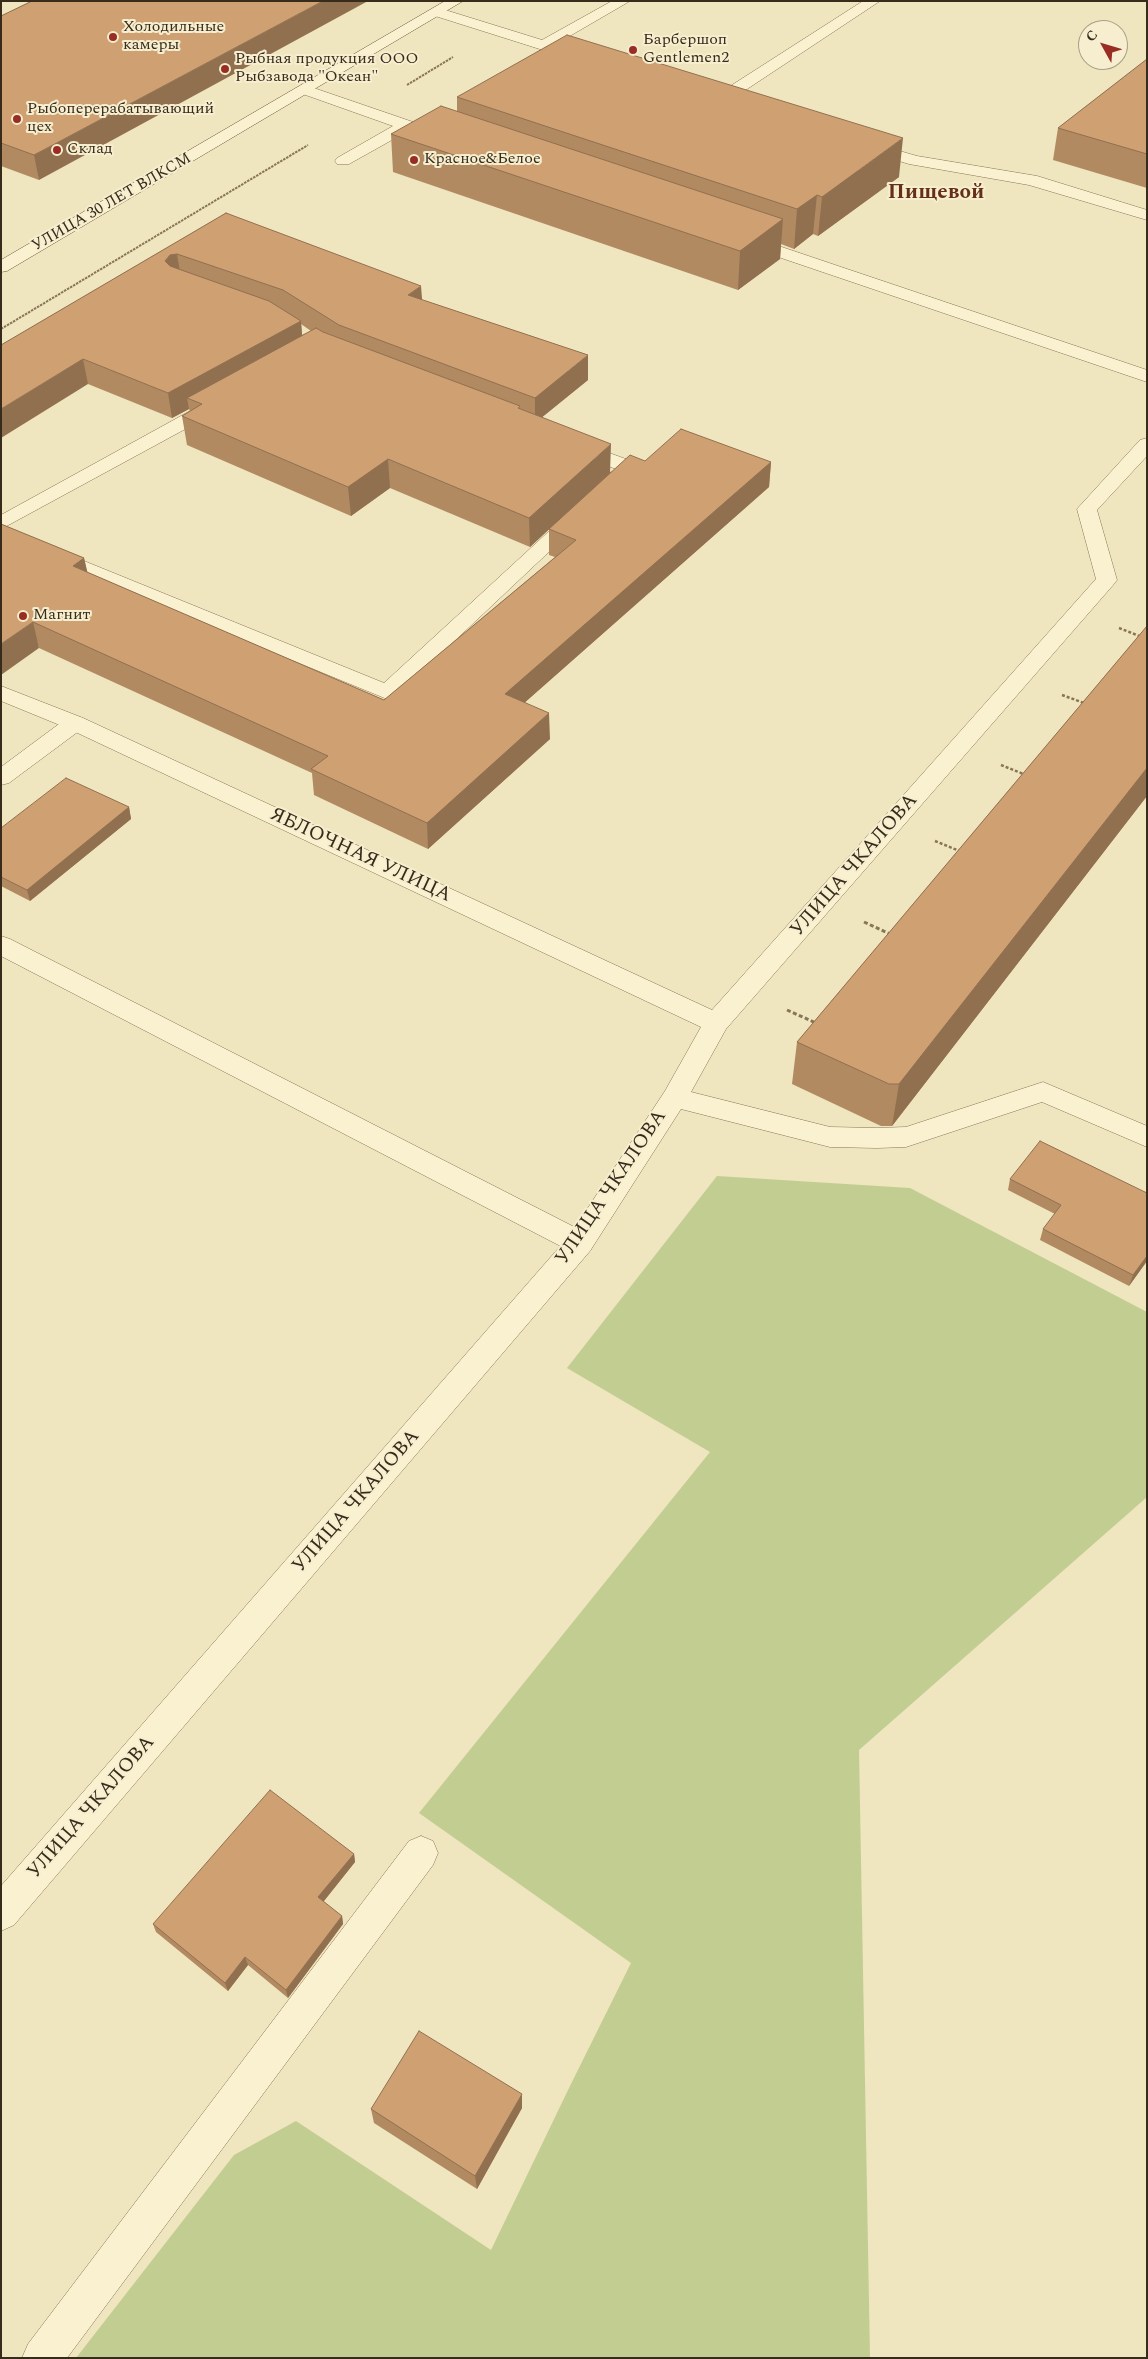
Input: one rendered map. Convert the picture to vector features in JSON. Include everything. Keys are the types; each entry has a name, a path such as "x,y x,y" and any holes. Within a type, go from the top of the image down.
{"street":[{"name":"УЛИЦА 30 ЛЕТ ВЛКСМ","path":"1,267 456,1"},
{"path":"544,45 623,1"},
{"path":"720,100 872,1"},
{"path":"437,12 598,62"},
{"path":"305,90 458,142"},
{"path":"689,91 736,106"},
{"path":"343,161 406,125"},
{"path":"853,142 915,161 1031,180 1147,215"},
{"path":"732,235 1147,376"},
{"path":"1,523 233,395"},
{"path":"1,534 387,692 630,467 556,439"},
{"name":"УЛИЦА ЧКАЛОВА","path":"1,1913 580,1243 674,1098 716,1023 1107,580 1087,509 1147,444"},
{"name":"ЯБЛОЧНАЯ УЛИЦА","path":"1,693 75,723 716,1023"},
{"path":"1,778 75,723"},
{"path":"1,945 580,1243"},
{"path":"674,1098 830,1137 877,1138 906,1137 1043,1092 1147,1137"},
{"path":"42,2358 421,1854"}],"path":[{"path":"1,329 496,30"},
{"path":"1116,627 1147,639"},
{"path":"1059,693 1084,703"},
{"path":"999,764 1034,778"},
{"path":"934,841 969,855"},
{"path":"855,918 900,938"},
{"path":"780,1007 819,1025"}],"green space":[{"path":"717,1176 910,1188 1147,1312 1147,1497 859,1750 870,2358 76,2358 234,2155 296,2121 491,2250 631,1963 419,1813 710,1452 567,1368"}],"building":[{"path":"32,1 323,1 34,155 1,143 1,16"},
{"path":"567,35 903,138 822,197 817,195 797,209 457,97"},
{"path":"1147,59 1147,154 1058,128"},
{"path":"441,106 783,219 740,251 391,134"},
{"path":"226,213 421,286 408,295 588,355 535,398 339,325 283,290 177,254 170,255 165,261 170,266 269,301 301,321 168,393 83,359 1,409 1,345"},
{"path":"316,328 520,406 518,408 611,444 529,518 388,459 348,487 182,416 202,404 187,398"},
{"path":"681,429 771,462 505,694 549,713 427,823 311,769 328,756 33,622 1,644 1,524 84,558 73,566 384,700 576,540 549,529 630,455 645,461"},
{"path":"1147,626 1147,768 899,1084 889,1084 797,1042"},
{"path":"66,778 129,807 27,890 1,877 1,828"},
{"path":"1040,1141 1147,1193 1147,1256 1133,1275 1043,1229 1061,1205 1010,1179"},
{"path":"270,1790 354,1854 318,1897 342,1916 286,1990 245,1957 225,1983 153,1924"},
{"path":"419,2031 522,2094 475,2176 371,2109"}],"place":[{"name":"Холодильные камеры","path":"113,37"},
{"name":"Барбершоп Gentlemen2","path":"633,50"},
{"name":"Рыбная продукция ООО Рыбзавода \"Океан\"","path":"225,69"},
{"name":"Рыбоперерабатывающий цех","path":"17,119"},
{"name":"Склад","path":"57,150"},
{"name":"Красное&Белое","path":"414,160"},
{"name":"Магнит","path":"23,616"}],"district":[{"name":"Пищевой","path":"936,194"}]}
